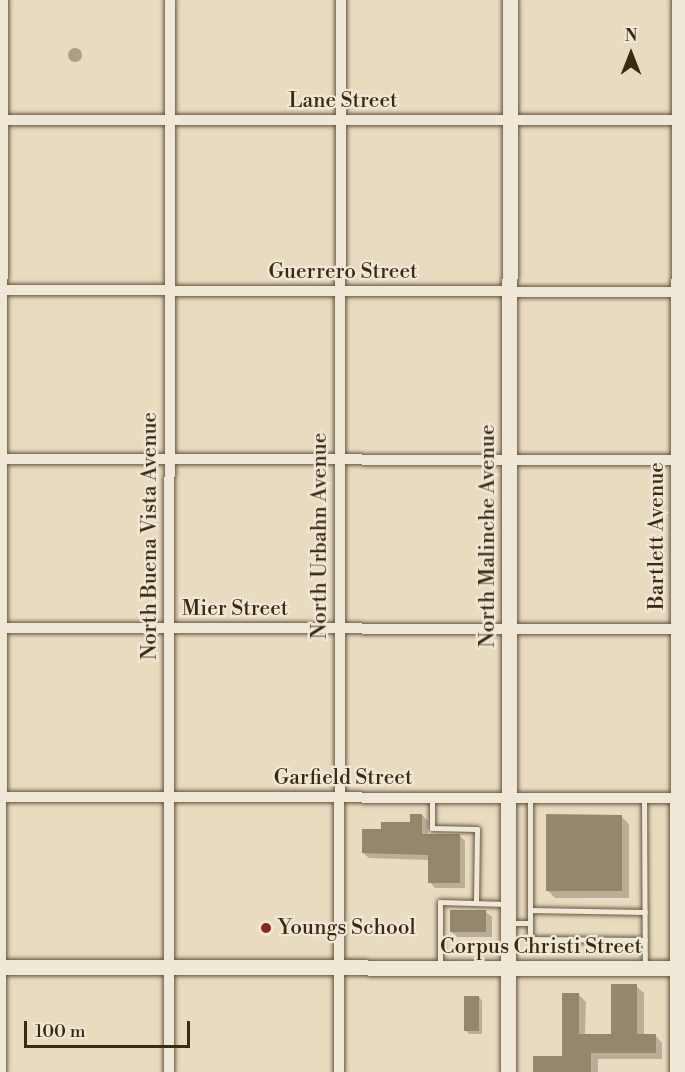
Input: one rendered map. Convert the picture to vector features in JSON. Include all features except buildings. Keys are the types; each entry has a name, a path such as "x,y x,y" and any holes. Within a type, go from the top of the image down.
{"main road":[{"name":"North Malinche Avenue","path":"508,1072 510,0"},
{"name":"Bartlett Avenue","path":"677,1072 681,968 682,460 682,120 679,0"},
{"name":"Corpus Christi Street","path":"0,967 681,968"}],"street":[{"path":"1,1072 3,0"},
{"name":"North Buena Vista Avenue","path":"169,1072 170,0"},
{"name":"North Urbahn Avenue","path":"339,1072 341,0"},
{"name":"Lane Street","path":"1,120 682,120"},
{"name":"Guerrero Street","path":"1,290 682,292"},
{"path":"1,459 682,460"},
{"name":"Mier Street","path":"1,628 681,629"},
{"name":"Garfield Street","path":"1,797 681,798"}],"lane":[{"path":"432,798 432,828 477,829 476,902"},
{"path":"530,798 531,939 645,940"},
{"path":"644,798 645,968"},
{"path":"440,968 440,902 508,905"},
{"path":"530,910 645,912"},
{"path":"508,923 530,923"}],"shaded area":[{"path":"75,48 80,50 82,55 80,60 75,62 70,60 68,55 70,50"}],"place":[{"name":"Youngs School","path":"266,928"}]}
